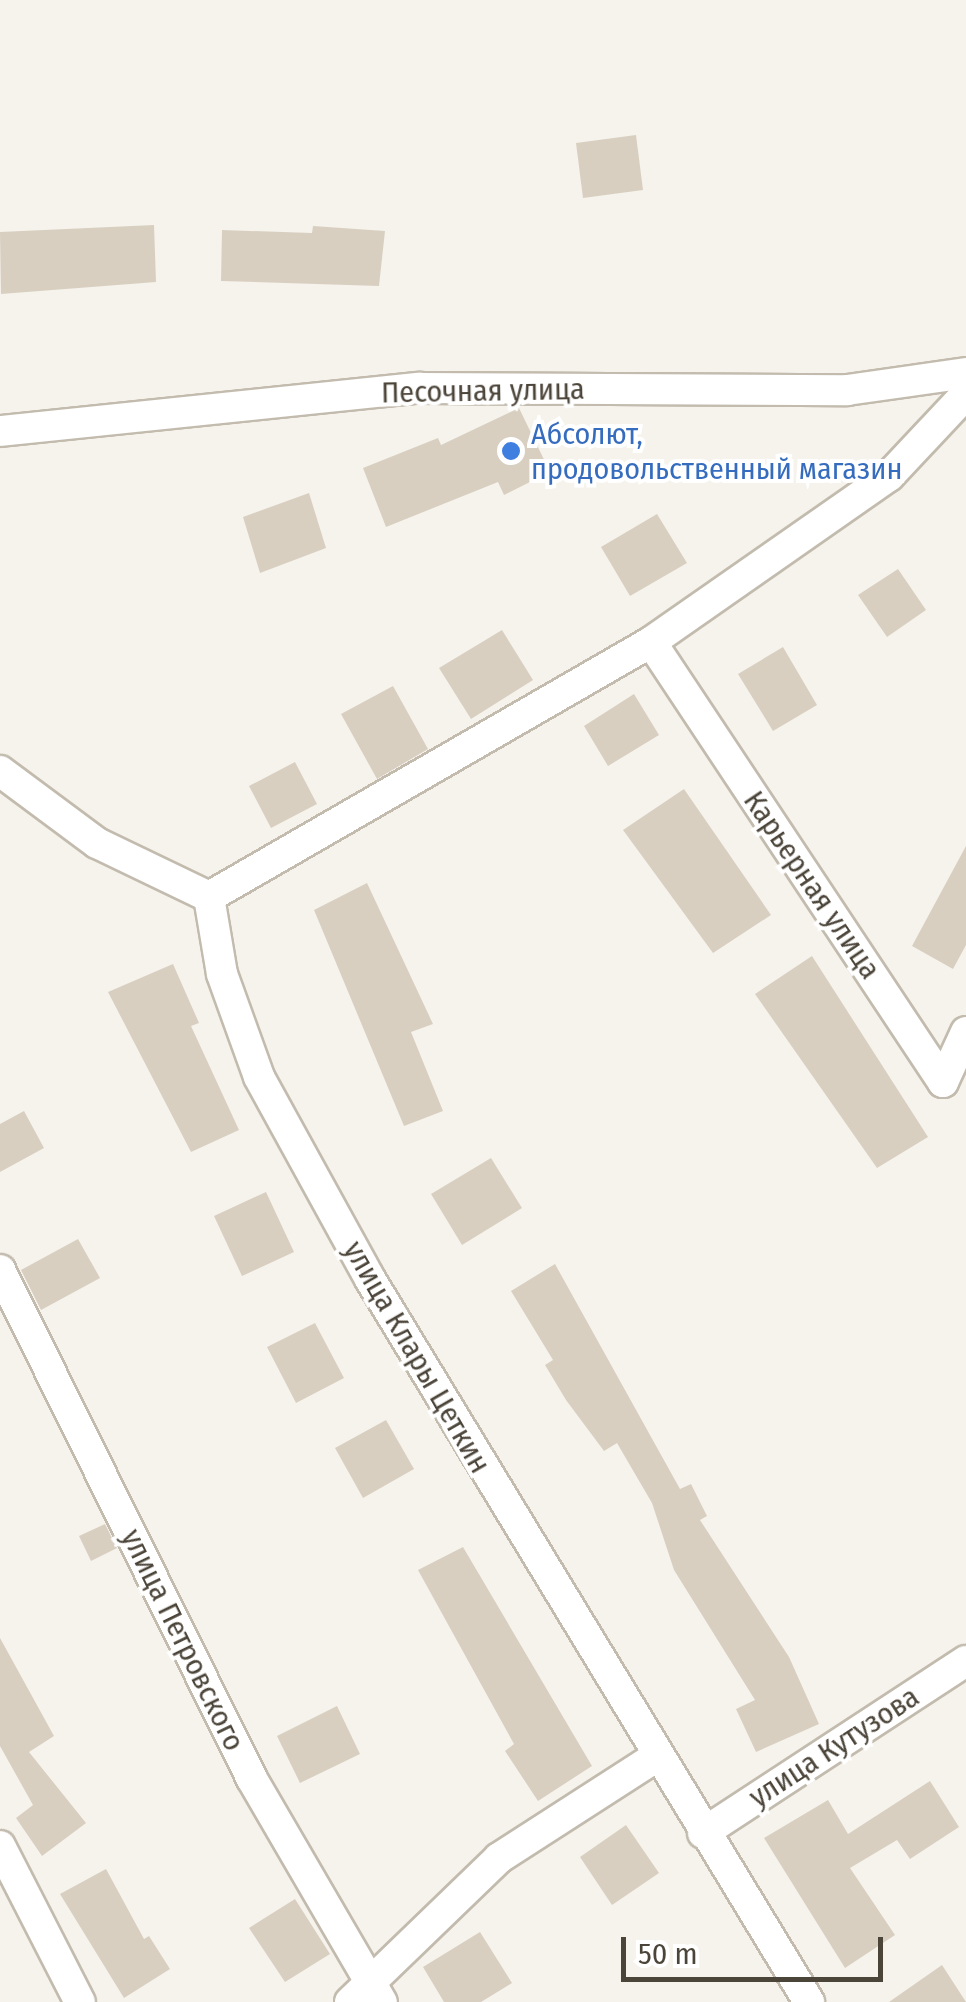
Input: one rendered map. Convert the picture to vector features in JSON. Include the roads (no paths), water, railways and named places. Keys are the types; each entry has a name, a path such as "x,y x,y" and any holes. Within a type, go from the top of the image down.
{"street":[{"name":"Песочная улица","path":"0,431 419,388 847,390 966,373"},
{"path":"0,771 97,844 209,897 651,642 889,476 966,394"},
{"name":"Карьерная улица","path":"651,642 943,1082 966,1032"},
{"name":"улица Клары Цеткин","path":"209,897 222,974 259,1077 370,1279 702,1833 809,2002"},
{"name":"улица Петровского","path":"0,1270 252,1779 367,1995"},
{"name":"улица Кутузова","path":"702,1833 966,1661"},
{"path":"367,1995 500,1858 656,1757"},
{"path":"0,1846 80,2002"}],"place":[{"name":"Абсолют, продовольственный магазин","path":"511,451"}]}
